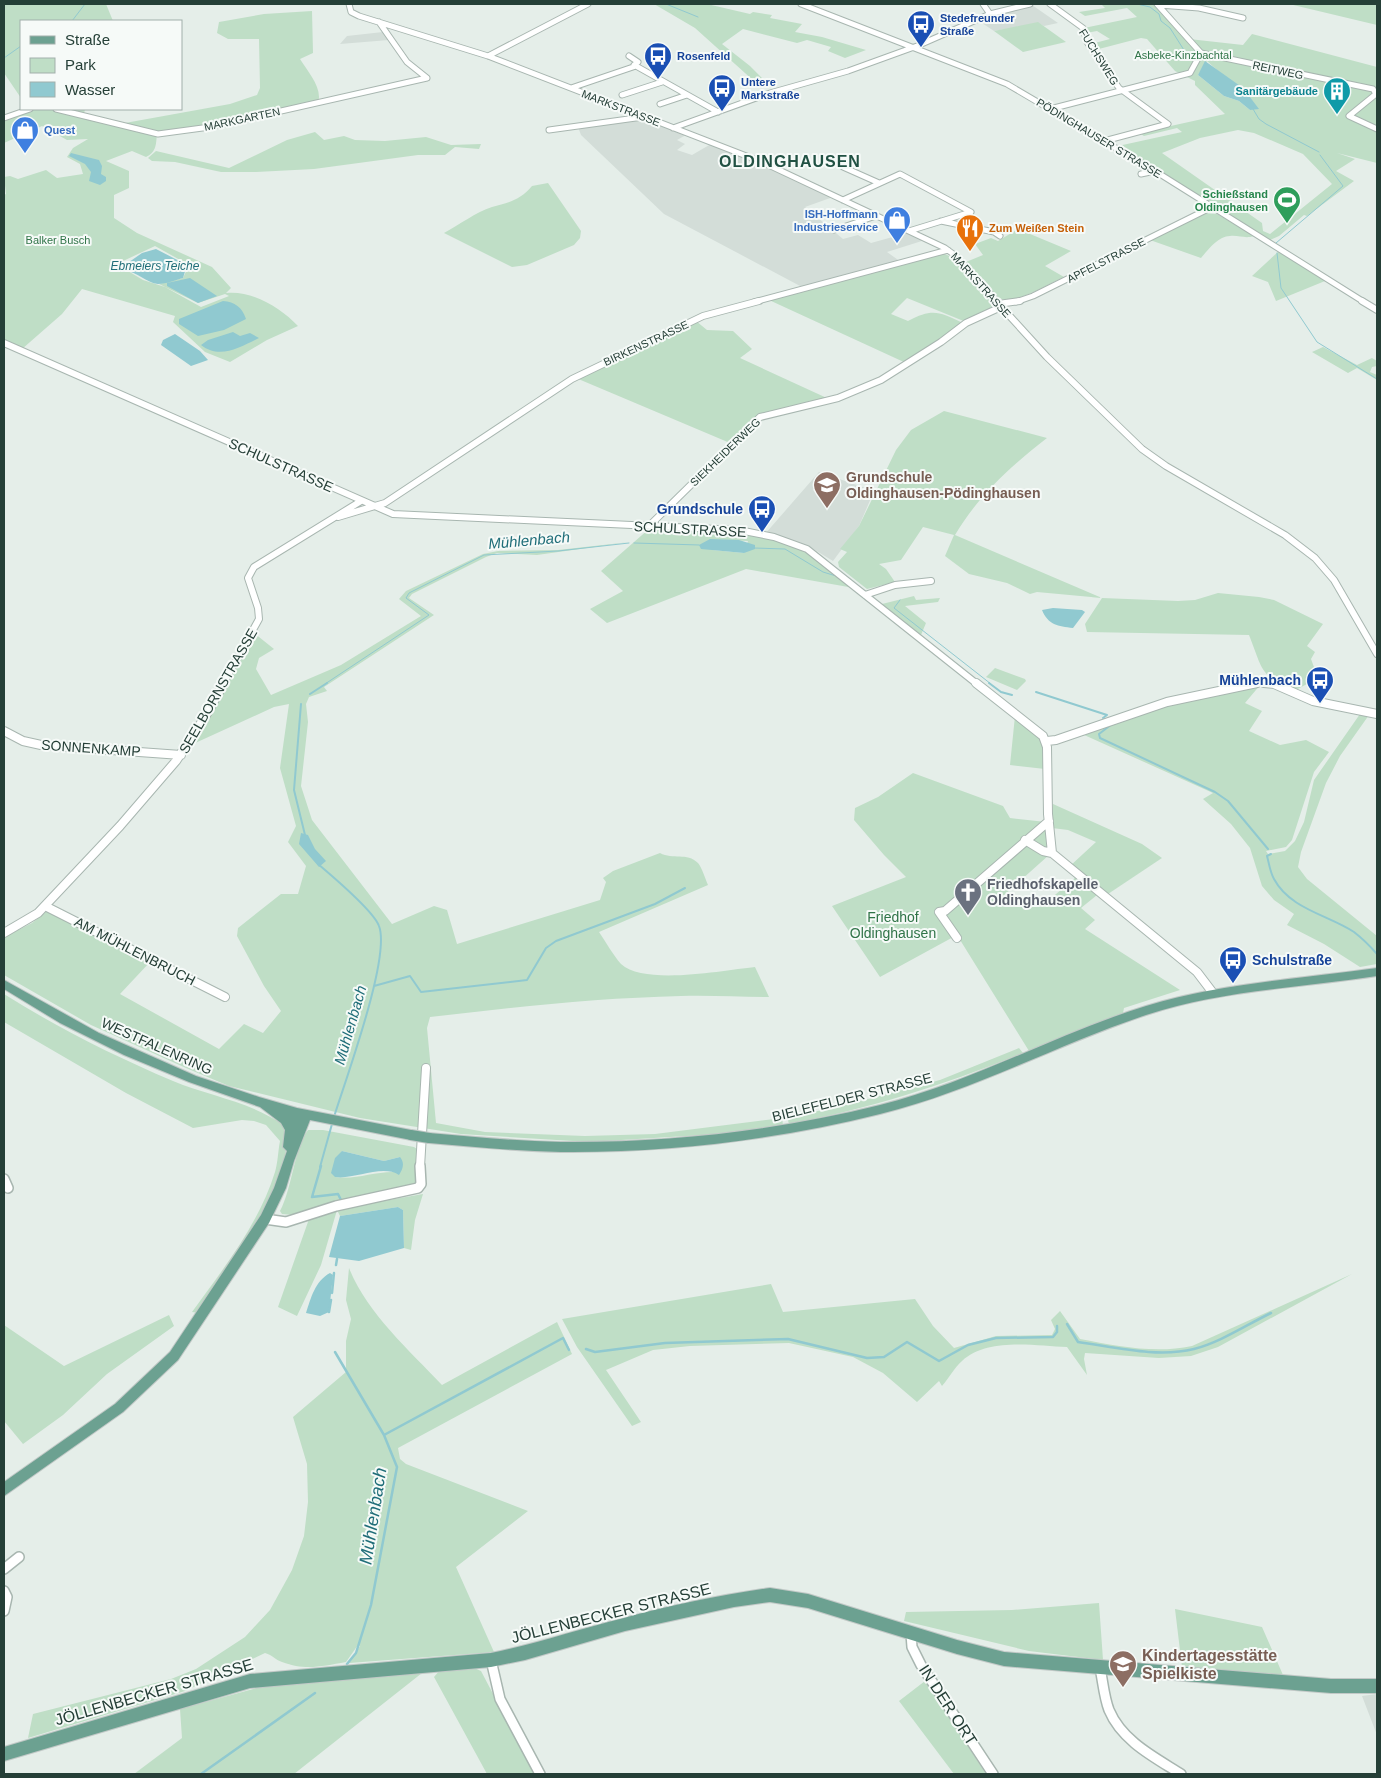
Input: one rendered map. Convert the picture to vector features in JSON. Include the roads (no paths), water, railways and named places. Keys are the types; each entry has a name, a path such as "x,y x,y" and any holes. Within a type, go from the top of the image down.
{"main road":[{"name":"BIELEFELDER STRASSE","path":"303,1114 411,1136 536,1147 617,1147 703,1142 787,1130 887,1107 992,1074 1144,1011 1213,992 1377,972"},
{"name":"WESTFALENRING","path":"4,984 62,1018 123,1049 190,1078 261,1103 303,1114"},
{"path":"261,1103 285,1120 291,1129"},
{"path":"288,1160 291,1129 303,1114"},
{"path":"4,1490 104,1419 156,1376 188,1337 265,1219 280,1188 303,1114"},
{"name":"JÖLLENBECKER STRASSE","path":"4,1754 250,1681 491,1660 525,1653 625,1624 734,1600 770,1595 808,1601 911,1634 1004,1659 1331,1686 1377,1686"}],"street":[{"name":"MARKSTRASSE","path":"349,4 349,10 355,14 488,56 762,162 948,250 1048,357 1153,458 1285,535 1315,558 1334,580 1377,654"},
{"path":"488,56 588,4"},
{"name":"PÖDINGHAUSER STRASSE","path":"801,4 1003,82 1155,170 1377,310"},
{"path":"983,4 990,14"},
{"path":"673,128 770,93 848,71 914,47 990,14 1030,4"},
{"name":"FUCHSWEG","path":"1050,4 1083,28 1087,42 1121,90 1168,124 1104,141"},
{"path":"1050,109 1189,74 1197,64 1201,53 1158,4"},
{"path":"1158,4 1201,6 1243,18"},
{"name":"MARKGARTEN","path":"60,110 158,134 210,127 427,78 407,62 378,22"},
{"name":"REITWEG","path":"1201,53 1373,89 1376,94 1349,116 1377,129"},
{"path":"629,56 638,62 633,64 636,66 718,112"},
{"path":"571,88 636,66"},
{"path":"622,95 662,82"},
{"path":"660,104 687,95"},
{"path":"4,118 27,110"},
{"path":"548,130 644,117"},
{"path":"843,167 879,183"},
{"path":"1141,174 1155,170"},
{"path":"843,200 898,174 972,212 909,231"},
{"name":"APFELSTRASSE","path":"999,306 1033,296 1212,207"},
{"path":"834,230 876,216"},
{"path":"939,221 994,232 1000,236"},
{"path":"1262,239 1271,236"},
{"name":"BIRKENSTRASSE","path":"376,506 572,379 703,316 948,250"},
{"name":"SIEKHEIDERWEG","path":"649,526 760,417 838,398 881,380 941,342 966,323 999,306"},
{"name":"SCHULSTRASSE","path":"4,343 360,501 404,516 739,530 780,540 809,551 1033,727 1047,741"},
{"name":"SEELBORNSTRASSE","path":"4,933 31,918 45,906 120,826 181,755 205,718 259,619 258,608 248,578 249,573 254,567 338,517 360,501"},
{"name":"SEELBORNSTRASSE","path":"338,517 376,506"},
{"path":"865,595 895,585 932,581"},
{"path":"1052,853 1049,821 1047,741 1056,740 1167,702 1260,682 1274,684 1313,701 1377,714"},
{"name":"SONNENKAMP","path":"4,731 23,741 41,745 181,755"},
{"path":"956,938 939,912 945,911 1049,821"},
{"path":"1025,840 1043,851 1052,853 1198,972 1213,992"},
{"name":"AM MÜHLENBRUCH","path":"45,906 225,997"},
{"path":"265,1219 286,1222 336,1206 418,1188 422,1184 419,1179 426,1068"},
{"path":"4,1179 8,1188"},
{"path":"4,1569 20,1558"},
{"path":"4,1590 8,1597 8,1604 4,1611"},
{"name":"IN DER ORT","path":"911,1634 912,1647 922,1665 993,1774"},
{"path":"491,1660 500,1699 540,1774"},
{"path":"1100,1668 1109,1710 1114,1721 1125,1735 1182,1774"}],"water":[{"path":"1205,61 1243,88 1259,109 1250,110 1239,101 1224,96 1198,75"},
{"path":"71,153 99,160 102,166 101,174 106,177 106,181 100,185 89,181 91,172 85,164 69,156"},
{"name":"Ebmeiers Teiche","path":"156,249 187,265 183,278 158,284 133,272 124,271 122,267 142,253"},
{"path":"190,278 217,296 198,303 167,286 167,283"},
{"path":"223,301 237,306 246,319 224,330 198,336 179,324 179,319"},
{"path":"233,332 240,336 250,333 259,338 223,352 215,352 201,345 208,340"},
{"path":"175,334 200,351 208,360 191,366 161,345 163,340"},
{"path":"710,539 739,540 755,545 755,549 744,553 701,549 699,545"},
{"path":"1053,608 1082,610 1085,612 1073,628 1058,625 1047,619 1042,610"},
{"path":"301,833 308,835 315,849 326,861 319,867 299,844"},
{"path":"342,1151 384,1161 400,1157 403,1164 399,1175 384,1171 335,1177 331,1173 335,1158"},
{"path":"398,1207 403,1210 404,1248 359,1261 329,1257 340,1216"},
{"path":"330,1273 333,1275 329,1312 320,1316 306,1313 317,1285"}],"waterway":[{"path":"73,20 85,4"},
{"path":"666,4 698,17"},
{"path":"1137,4 1150,7 1159,14 1161,21 1170,28 1189,58"},
{"path":"4,58 20,47"},
{"path":"1253,109 1259,119 1266,124 1319,152"},
{"path":"1276,243 1343,186 1320,155"},
{"path":"1277,253 1281,288 1317,342 1377,379"},
{"name":"Mühlenbach","path":"325,684 429,615 406,598 409,593 484,555 558,551 629,543"},
{"name":"Mühlenbach","path":"634,543 699,545"},
{"name":"Mühlenbach","path":"754,548 785,549 823,572 836,576"},
{"name":"Mühlenbach","path":"900,600 894,608 991,684"},
{"name":"Mühlenbach","path":"310,694 327,683"},
{"name":"Mühlenbach","path":"989,683 1001,692 1012,695"},
{"path":"1036,692 1107,715 1103,718"},
{"name":"Mühlenbach","path":"301,704 294,790 305,835"},
{"path":"1112,724 1099,734 1100,738 1215,792 1228,801 1268,849"},
{"path":"1271,854 1267,856 1273,876 1281,889 1290,898 1354,932 1377,954"},
{"name":"Mühlenbach","path":"318,864 352,894 379,926 381,942 374,986"},
{"path":"374,986 410,976 421,992 527,980 546,948 556,941 655,904 685,888"},
{"name":"Mühlenbach","path":"334,1117 374,986"},
{"name":"Mühlenbach","path":"320,1167 332,1124"},
{"name":"Mühlenbach","path":"321,1166 312,1197 338,1194 341,1200"},
{"name":"Mühlenbach","path":"336,1265 337,1259"},
{"name":"Mühlenbach","path":"332,1293 334,1273"},
{"name":"Mühlenbach","path":"329,1312 331,1300"},
{"path":"1067,1324 1078,1342 1136,1351 1165,1352 1204,1346 1224,1338 1271,1313"},
{"path":"586,1349 595,1352 665,1343 788,1339 867,1358 884,1357 907,1342 939,1361 968,1345 996,1338 1053,1337 1057,1332 1057,1326"},
{"path":"384,1435 563,1338 569,1350"},
{"name":"Mühlenbach","path":"335,1352 384,1435"},
{"name":"Mühlenbach","path":"347,1664 356,1653 371,1605 397,1467 384,1435"},
{"name":"Mühlenbach","path":"201,1774 315,1693"}],"place":[{"name":"Stedefreunder Straße","path":"921,48"},
{"name":"Rosenfeld","path":"658,80"},
{"name":"Untere Markstraße","path":"722,112"},
{"name":"Sanitärgebäude","path":"1337,115"},
{"name":"Quest","path":"25,154"},
{"name":"Schießstand Oldinghausen","path":"1287,224"},
{"name":"ISH-Hoffmann Industrieservice","path":"897,244"},
{"name":"Zum Weißen Stein","path":"970,252"},
{"name":"Grundschule Oldinghausen-Pödinghausen","path":"827,509"},
{"name":"Grundschule","path":"762,533"},
{"name":"Mühlenbach","path":"1320,704"},
{"name":"Friedhofskapelle Oldinghausen","path":"968,916"},
{"name":"Schulstraße","path":"1233,984"},
{"name":"Kindertagesstätte Spielkiste","path":"1123,1688"}],"district":[{"name":"OLDINGHAUSEN","path":"790,161"}],"park label":[{"name":"Asbeke-Kinzbachtal","path":"1183,55"},
{"name":"Balker Busch","path":"58,240"},
{"name":"Friedhof Oldinghausen","path":"893,926"}]}
